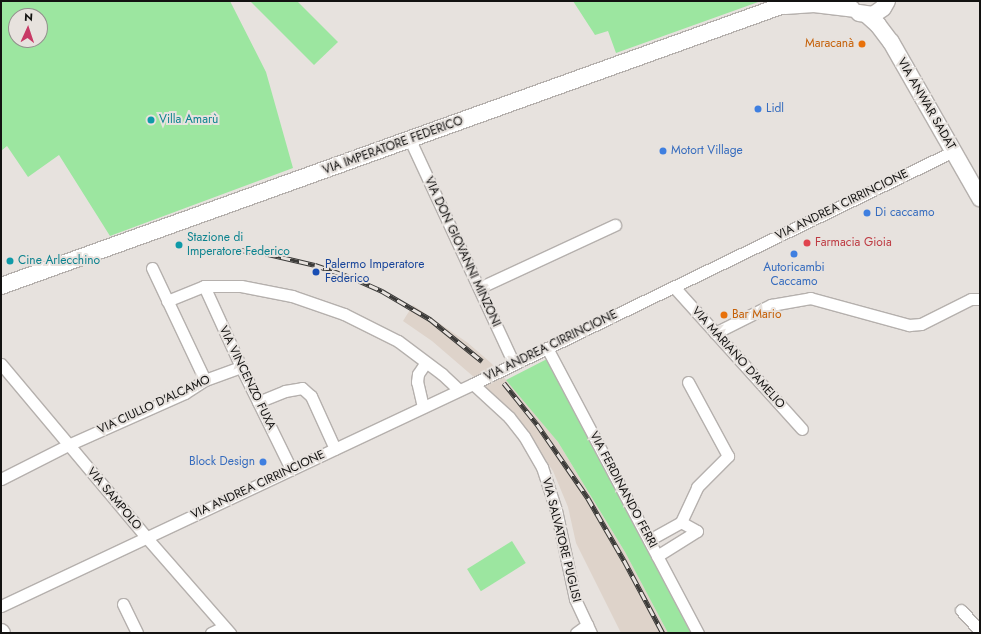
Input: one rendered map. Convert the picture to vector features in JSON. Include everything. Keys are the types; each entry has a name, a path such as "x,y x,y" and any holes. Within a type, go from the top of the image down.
{"street":[{"path":"867,15 878,12 887,1"},
{"name":"VIA IMPERATORE FEDERICO","path":"1,286 790,3 850,5 862,15 867,15"},
{"name":"VIA ANWAR SADAT","path":"867,15 878,25 890,42 980,198"},
{"name":"VIA DON GIOVANNI MINZONI","path":"410,140 514,364"},
{"name":"VIA ANDREA CIRRINCIONE","path":"1,606 473,384 954,151"},
{"path":"479,288 615,225"},
{"path":"152,268 204,380"},
{"path":"166,301 204,286 241,286 292,296 344,314 398,341 459,390"},
{"name":"VIA VINCENZO FUXA","path":"204,286 241,367 292,469"},
{"name":"VIA MARIANO D'AMELIO","path":"674,287 802,429"},
{"path":"715,333 771,305 810,298 909,325 921,324 971,299 980,299"},
{"name":"VIA FERDINANDO FERRI","path":"547,348 698,633"},
{"path":"423,407 417,382 418,374 426,362"},
{"name":"VIA SAMPOLO","path":"1,364 146,538 227,630"},
{"name":"VIA CIULLO D'ALCAMO","path":"1,479 68,445 184,393 204,380 241,367"},
{"path":"649,540 681,522 697,487 728,456 688,382"},
{"name":"VIA SALVATORE PUGLISI","path":"473,384 509,417 524,436 542,467 550,485 570,584 580,612 584,631"},
{"path":"258,402 285,390 302,388 311,396 335,449"},
{"path":"657,556 697,531 681,522"},
{"path":"123,604 137,633"},
{"path":"961,610 980,631"},
{"path":"212,633 227,630"}],"shaded area":[{"path":"413,305 468,343 491,363 524,400 558,442 625,552 668,633 621,633 576,543 568,507 553,471 520,422 482,384 432,341 403,321"}],"green space":[{"path":"1,1 230,1 266,72 293,168 110,236 59,155 28,177 7,146 1,151"},
{"path":"250,1 297,1 338,42 314,65"},
{"path":"573,1 761,1 616,53 608,31 595,35"},
{"path":"547,359 692,633 668,633 625,552 558,442 506,380"},
{"path":"512,541 526,563 481,591 467,569"}],"railway":[{"path":"239,250 264,253 315,265 353,278 382,291 430,319 482,361"},
{"path":"504,383 537,424 588,498 624,560 663,633"}],"place":[{"name":"Maracanà","path":"862,44"},
{"name":"Lidl","path":"758,109"},
{"name":"Villa Amarù","path":"151,120"},
{"name":"Motort Village","path":"663,151"},
{"name":"Di caccamo","path":"867,213"},
{"name":"Farmacia Gioia","path":"807,243"},
{"name":"Stazione di Imperatore Federico","path":"179,245"},
{"name":"Autoricambi Caccamo","path":"794,254"},
{"name":"Cine Arlecchino","path":"10,261"},
{"name":"Palermo Imperatore Federico","path":"316,272"},
{"name":"Bar Mario","path":"724,315"},
{"name":"Block Design","path":"263,462"}]}
